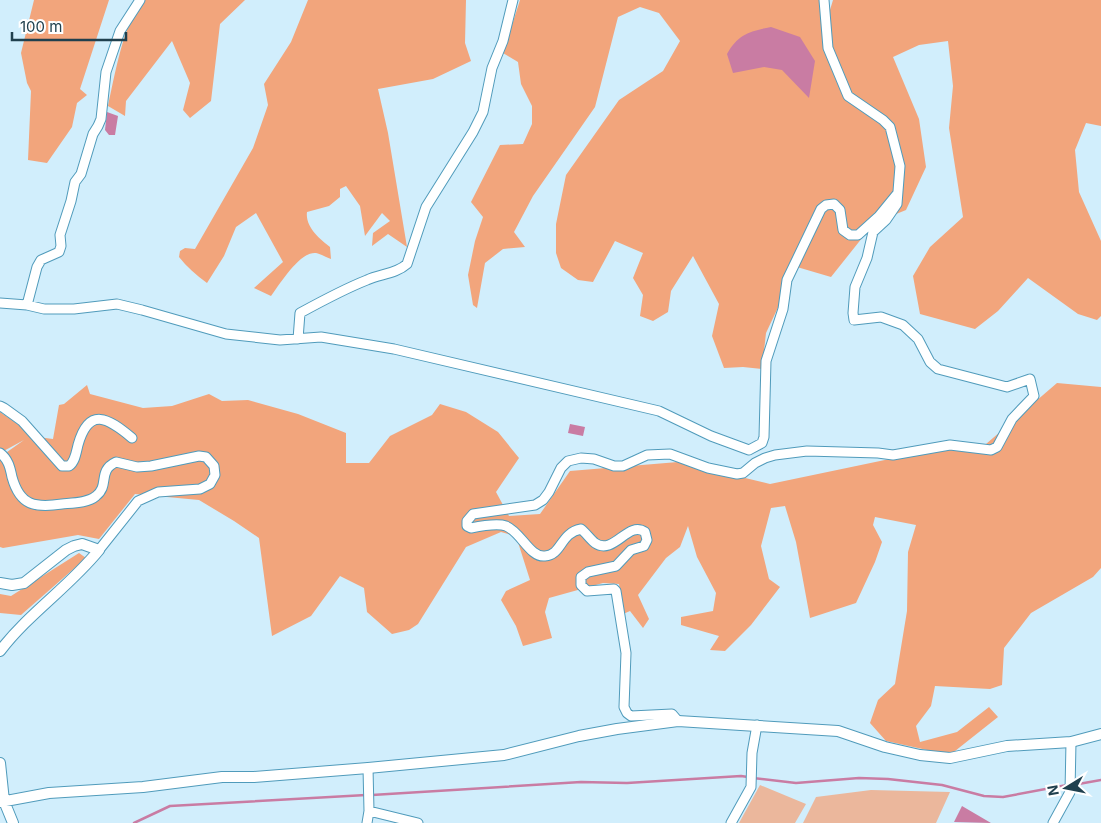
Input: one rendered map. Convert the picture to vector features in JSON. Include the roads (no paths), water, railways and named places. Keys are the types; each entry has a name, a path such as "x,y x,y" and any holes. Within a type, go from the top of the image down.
{"street":[{"path":"27,305 37,267 41,260 58,252 61,246 60,235 75,182 81,174 93,134 101,119 106,72 120,31 140,0"},
{"path":"298,339 300,312 368,279 402,269 407,264 426,207 474,132 483,112 492,68 502,42 513,0"},
{"path":"678,721 672,714 631,716 626,712 624,707 626,653 616,592 614,589 586,591 581,585 581,577 588,572 616,566 631,550 644,546 647,540 645,532 635,529 611,545 602,546 595,543 581,529 574,530 565,536 558,550 549,556 543,557 536,555 516,532 505,526 471,528 467,526 467,521 472,514 536,505 550,492 561,468 568,461 574,459 594,459 614,466 623,466 647,455 670,454 708,468 737,474 743,473 755,463 775,455 807,451 893,455 950,445 991,450 997,447 1012,419 1034,396 1030,379 1008,386 938,368 930,362 918,339 903,325 881,317 854,320 856,287 867,258 873,232 886,220 897,204 896,194 900,166 890,127 848,96 828,48 824,0"},
{"path":"0,303 27,305 44,309 67,309 117,304 226,334 280,340 321,337 421,354 476,369 528,379 659,411 740,448 749,450 762,443 764,437 766,361 784,309 787,280 821,209 826,205 834,204 840,210 844,230 850,235 858,236 880,216 896,194"},
{"path":"0,406 22,421 62,466 69,466 73,463 81,434 87,424 94,420 102,419 118,426 132,438"},
{"path":"762,443 775,455"},
{"path":"0,453 5,457 9,465 17,491 28,502 36,506 92,499 101,492 104,473 108,465 116,462 137,467 151,466 199,456 206,458 214,466 215,475 210,484 200,489 158,492 138,501 83,570 12,634 0,651"},
{"path":"0,583 12,585 24,583 66,550 74,546 82,544 99,550"},
{"path":"2,801 49,793 143,787 222,778 368,768 504,755 617,728 678,721 838,731 885,747 920,755 950,758 1007,746 1071,742 1101,734"},
{"path":"731,823 751,787 752,753 757,725"},
{"path":"1053,823 1070,790 1071,742"},
{"path":"0,763 2,801 13,823"},
{"path":"367,823 369,811 368,768"},
{"path":"369,811 418,823"}],"waterway":[{"path":"372,795 581,782 627,783 748,777"},
{"path":"753,778 796,783 859,778 888,779 942,785 984,796 1003,797 1067,785"},
{"path":"1073,785 1101,780"},
{"path":"134,823 170,806 366,795"}]}
